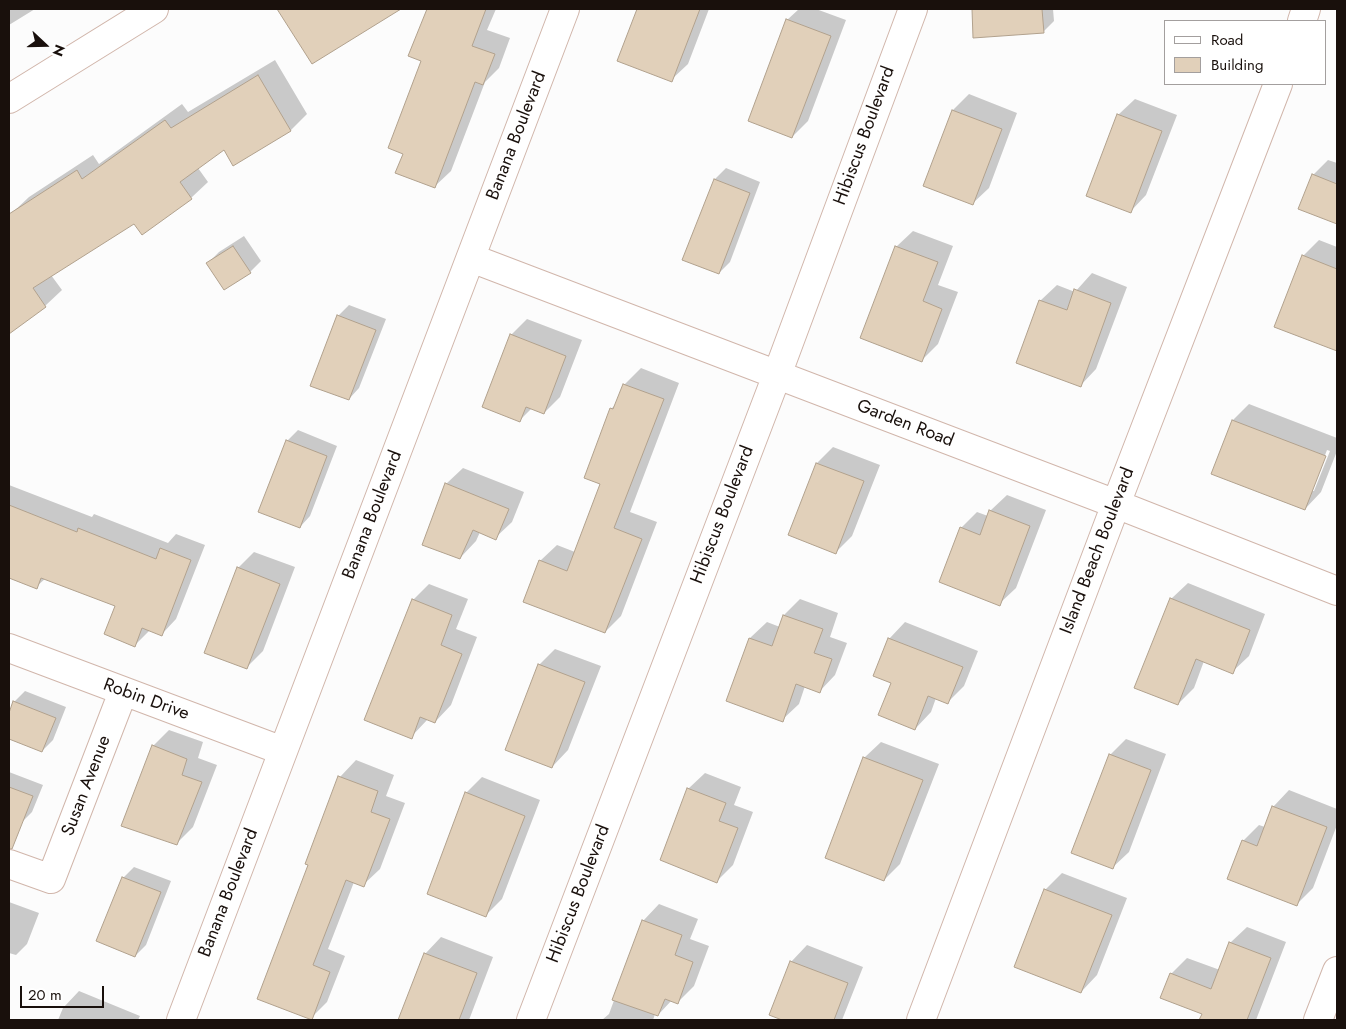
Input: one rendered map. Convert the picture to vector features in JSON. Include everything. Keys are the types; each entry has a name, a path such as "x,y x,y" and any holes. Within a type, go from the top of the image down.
{"street":[{"path":"9,99 154,9"},
{"name":"Banana Boulevard","path":"181,1020 565,9"},
{"name":"Hibiscus Boulevard","path":"531,1020 777,375 913,9"},
{"name":"Island Beach Boulevard","path":"921,1020 1116,504 1278,85"},
{"name":"Garden Road","path":"471,258 1116,504 1337,592"},
{"name":"Robin Drive","path":"9,648 283,751"},
{"name":"Susan Avenue","path":"9,864 52,879 122,692"},
{"path":"1318,1020 1337,971"}],"building":[{"path":"277,9 401,9 312,64"},
{"path":"427,9 486,9 472,46 495,54 483,85 475,82 435,188 395,173 403,154 388,148 421,61 408,56"},
{"path":"637,9 700,9 672,82 617,61"},
{"path":"972,9 1042,9 1044,33 973,38"},
{"path":"786,19 831,36 792,138 748,121"},
{"path":"258,75 291,131 233,166 224,150 180,182 192,199 142,235 134,224 33,288 46,307 9,334 9,214 77,170 82,179 165,120 171,128"},
{"path":"952,110 1002,129 973,205 923,186"},
{"path":"1117,114 1162,131 1131,213 1086,196"},
{"path":"1312,174 1337,184 1337,224 1298,209"},
{"path":"714,179 750,193 719,274 682,260"},
{"path":"233,246 251,273 224,290 206,263"},
{"path":"895,246 938,262 923,301 942,309 922,362 860,338"},
{"path":"1302,255 1337,269 1337,351 1274,327"},
{"path":"1074,289 1111,303 1081,387 1016,363 1039,300 1067,310"},
{"path":"337,315 376,330 349,400 310,386"},
{"path":"510,334 566,356 544,414 526,407 520,422 482,407"},
{"path":"623,384 664,399 614,528 642,539 605,633 523,602 539,560 567,571 600,484 584,478 610,408 613,409"},
{"path":"1232,420 1326,456 1305,510 1211,474"},
{"path":"286,440 327,456 300,528 258,512"},
{"path":"816,463 864,481 836,554 788,535"},
{"path":"445,483 509,509 496,540 473,530 460,559 422,545"},
{"path":"9,505 77,532 78,528 156,559 160,548 191,560 162,636 142,628 135,647 104,634 115,606 41,578 37,589 9,578"},
{"path":"989,510 1030,526 1000,606 939,582 960,527 980,535"},
{"path":"237,567 280,584 247,669 204,653"},
{"path":"1170,598 1250,630 1233,674 1196,659 1178,705 1134,688"},
{"path":"412,599 452,615 441,645 462,654 435,723 420,717 412,739 364,720"},
{"path":"783,615 823,629 814,653 832,659 820,693 796,684 783,722 726,701 749,638 772,646"},
{"path":"888,638 963,667 948,704 928,696 915,730 878,715 891,683 873,676"},
{"path":"538,664 585,682 552,768 505,750"},
{"path":"13,701 56,718 42,752 9,739 9,713"},
{"path":"152,745 187,759 182,775 202,782 177,845 121,826"},
{"path":"1109,754 1151,770 1113,869 1071,853"},
{"path":"863,757 923,780 884,881 825,858"},
{"path":"338,776 378,791 371,812 390,819 364,887 346,880 313,965 330,972 312,1020 257,999 308,865 305,864"},
{"path":"9,787 33,796 12,849 9,849"},
{"path":"687,788 726,803 719,821 738,828 717,883 660,860"},
{"path":"465,792 525,816 486,917 427,894"},
{"path":"1272,806 1327,827 1297,906 1227,879 1242,840 1257,846"},
{"path":"122,877 161,892 135,957 96,941"},
{"path":"1044,889 1112,915 1081,993 1014,967"},
{"path":"642,920 682,935 675,955 693,962 678,1004 665,999 658,1016 612,1000"},
{"path":"1229,942 1271,958 1247,1020 1199,1020 1202,1014 1160,998 1170,973 1211,989"},
{"path":"424,953 477,973 459,1020 398,1020"},
{"path":"790,961 848,983 834,1020 782,1020 769,1015"}]}
